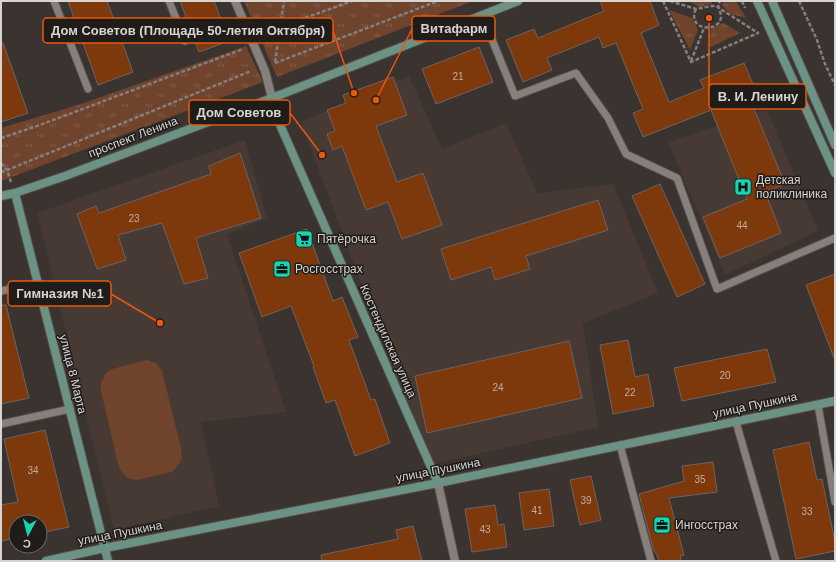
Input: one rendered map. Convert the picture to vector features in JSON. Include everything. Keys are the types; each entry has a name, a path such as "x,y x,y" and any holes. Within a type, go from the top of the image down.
{"main road":[{"name":"проспект Ленина","path":"1,196 15,193 72,173 272,98 518,1"},
{"path":"757,1 835,173"},
{"path":"772,1 835,145"},
{"name":"Кюстендилская улица","path":"272,98 277,118 438,483"},
{"name":"улица 8 Марта","path":"15,193 108,561"},
{"name":"улица Пушкина","path":"47,561 105,548 438,483 835,401"}],"street":[{"name":"Кюстендилская улица","path":"235,1 265,71 272,98"},
{"name":"Кюстендилская улица","path":"438,483 455,561"}],"lane":[{"path":"54,1 88,89"},
{"path":"169,1 185,41"},
{"path":"482,15 515,96 576,73 608,118 626,154 677,178 717,289 835,238"},
{"path":"1,291 38,283"},
{"path":"818,405 833,476 835,502"},
{"path":"1,424 70,409"},
{"path":"736,422 776,561"},
{"path":"620,446 651,561"}],"path":[{"path":"275,63 284,1"},
{"path":"265,36 262,30 280,27 352,1"},
{"path":"275,63 438,1"},
{"path":"663,1 691,62"},
{"path":"670,1 696,9 716,6 758,33 691,62"},
{"path":"696,9 694,17 695,20 704,28 710,27 720,22 721,13 718,5 720,1"},
{"path":"799,1 835,85"},
{"path":"691,62 704,28"},
{"path":"1,138 37,126 244,48"},
{"path":"272,56 275,63"},
{"path":"1,172 255,70"},
{"path":"1,163 7,170 15,193"}],"shaded area":[{"path":"409,76 442,149 506,123 537,193 613,184 658,293 583,323 598,427 429,465 301,122"},
{"name":"Детская поликлиника","path":"767,110 818,231 725,275 668,142"},
{"path":"245,140 267,218 227,234 286,412 201,422 219,506 114,530 37,213"}],"green space":[{"path":"244,1 473,1 277,77"},
{"path":"688,1 712,1 712,4 699,7"},
{"path":"724,1 736,1 746,18 730,14 722,5"},
{"path":"669,10 692,18 698,30 690,50"},
{"path":"723,23 740,33 709,48 711,29"},
{"path":"246,46 263,82 1,181 1,128 78,105"},
{"path":"147,360 156,363 162,371 181,448 182,458 172,472 137,480 128,478 121,471 118,464 101,391 101,382 106,373 112,369"}],"building":[{"path":"68,1 107,1 133,72 98,85"},
{"path":"180,1 214,1 229,41 199,52"},
{"path":"600,1 650,1 659,25 641,33 669,102 704,88 700,80 744,63 760,101 752,104 785,184 765,192 781,233 720,258 703,217 747,199 711,110 643,137 633,113 643,109 616,43 603,48 599,37 547,58 552,70 523,82 506,40 534,29 538,38 604,11"},
{"path":"1,43 3,43 28,113 1,122"},
{"path":"479,47 493,82 436,104 422,69"},
{"path":"393,77 407,115 376,126 397,182 423,173 442,225 402,239 388,202 366,210 342,146 333,150 327,134 335,131 327,110 346,103 343,95"},
{"path":"240,153 261,218 196,238 208,278 184,284 162,223 118,235 126,260 97,269 77,214 96,206 99,213 211,174 209,166"},
{"path":"660,184 705,284 677,297 632,196"},
{"path":"598,200 608,230 526,256 530,269 495,280 491,267 451,280 441,249"},
{"path":"307,229 333,301 342,297 358,337 349,340 371,400 375,399 390,443 355,456 335,400 326,403 313,367 314,366 291,306 262,317 239,253"},
{"path":"835,274 835,357 834,358 806,285"},
{"path":"1,305 6,305 29,398 1,404"},
{"path":"628,340 635,377 648,374 654,406 613,414 600,345"},
{"path":"569,341 582,398 427,433 415,376"},
{"path":"767,349 776,382 682,401 674,368"},
{"path":"45,430 69,527 48,531 48,514 8,514 8,540 1,541 1,505 18,502 4,439"},
{"path":"809,442 817,480 822,479 835,542 835,551 796,559 773,450"},
{"path":"713,462 717,492 669,498 684,555 680,556 681,561 659,561 653,549 639,494 684,481 682,466"},
{"path":"591,476 601,520 580,525 570,480"},
{"path":"549,489 554,526 524,530 519,493"},
{"path":"495,505 498,525 504,524 507,547 472,552 465,509"},
{"path":"413,526 422,561 322,561 321,555 398,539 396,530"}],"place":[{"name":"В. И. Ленину","path":"709,18"},
{"name":"Дом Советов (Площадь 50‐летия Октября)","path":"354,93"},
{"name":"Витафарм","path":"376,100"},
{"name":"Дом Советов","path":"322,155"},
{"name":"Детская поликлиника","path":"743,187"},
{"name":"Пятёрочка","path":"304,239"},
{"name":"Росгосстрах","path":"282,269"},
{"name":"Гимназия №1","path":"160,323"},
{"name":"Ингосстрах","path":"662,525"}]}
